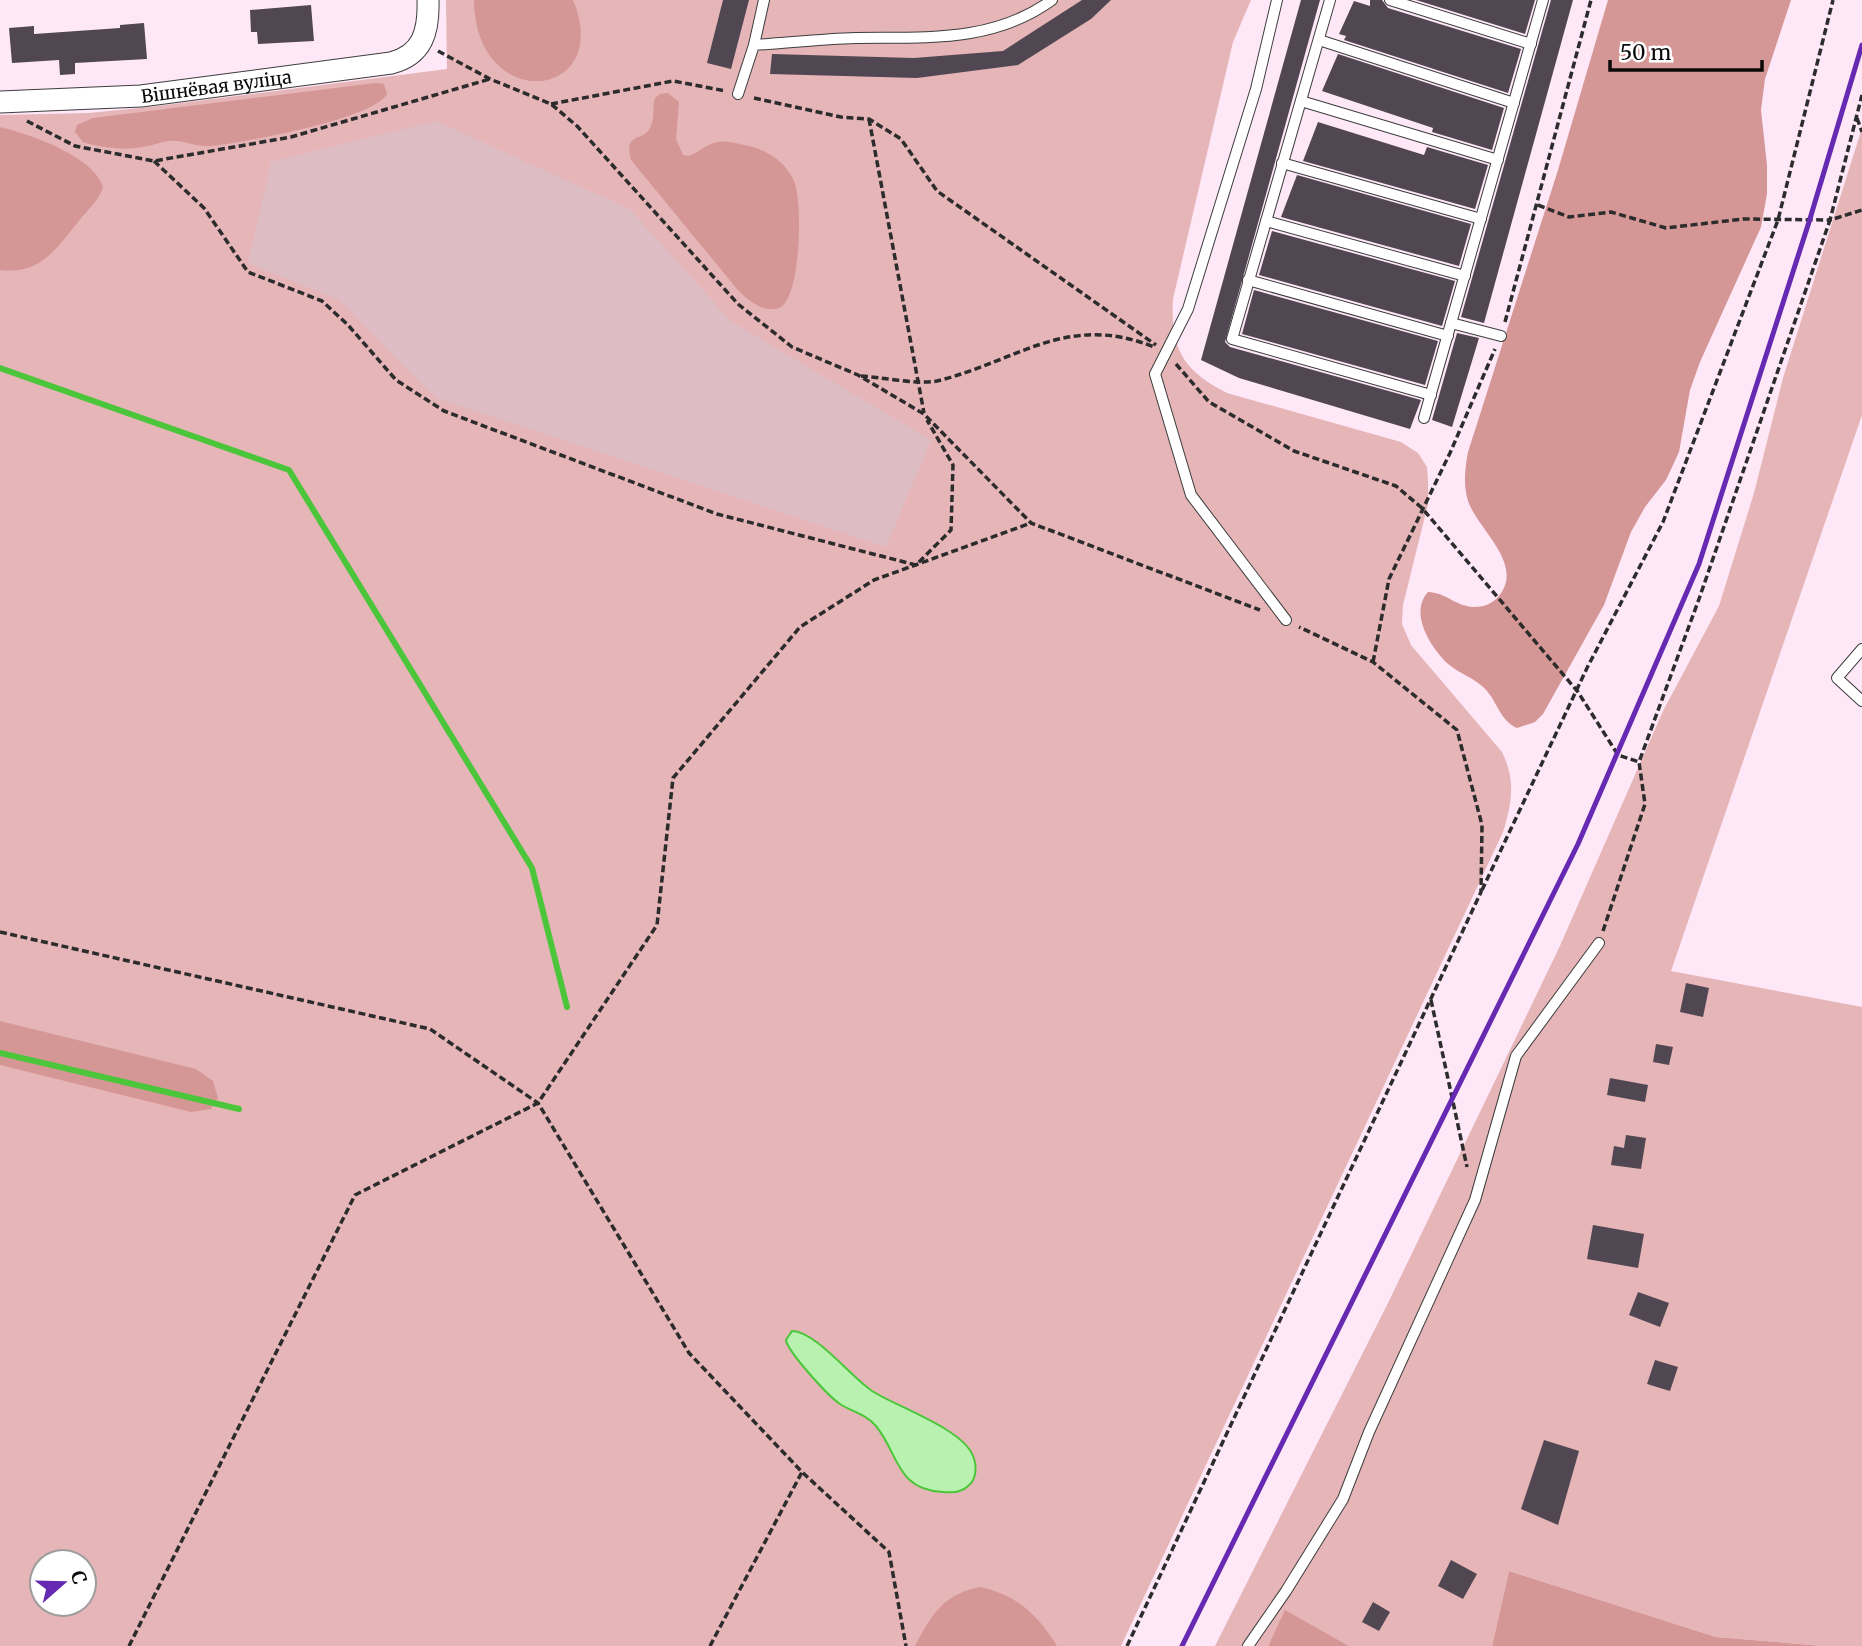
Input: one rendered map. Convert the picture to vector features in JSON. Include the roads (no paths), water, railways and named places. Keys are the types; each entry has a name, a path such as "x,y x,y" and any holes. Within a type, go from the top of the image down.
{"street":[{"name":"Вішнёвая вуліца","path":"0,102 141,96 405,60 422,42 427,30 428,0"}],"lane":[{"path":"738,94 754,45 764,0"},
{"path":"754,45 854,38 913,39 979,32 1028,18 1052,0"},
{"path":"1277,0 1256,89 1188,309 1154,374 1191,495 1286,620"},
{"path":"1330,0 1232,339 1431,396"},
{"path":"1390,0 1531,44"},
{"path":"1424,418 1543,0"},
{"path":"1319,40 1514,103"},
{"path":"1301,101 1497,160"},
{"path":"1282,163 1481,219"},
{"path":"1266,221 1465,276"},
{"path":"1248,280 1448,336"},
{"path":"1451,323 1501,336"},
{"path":"1862,649 1837,678 1862,701"},
{"path":"1248,1646 1343,1499 1370,1432 1475,1200 1516,1056 1599,943"}],"waterway":[{"path":"0,368 289,470 532,868 567,1007"},
{"path":"0,1053 239,1109"}],"railway":[{"path":"1182,1646 1578,844 1699,564 1809,222 1862,45"}]}
